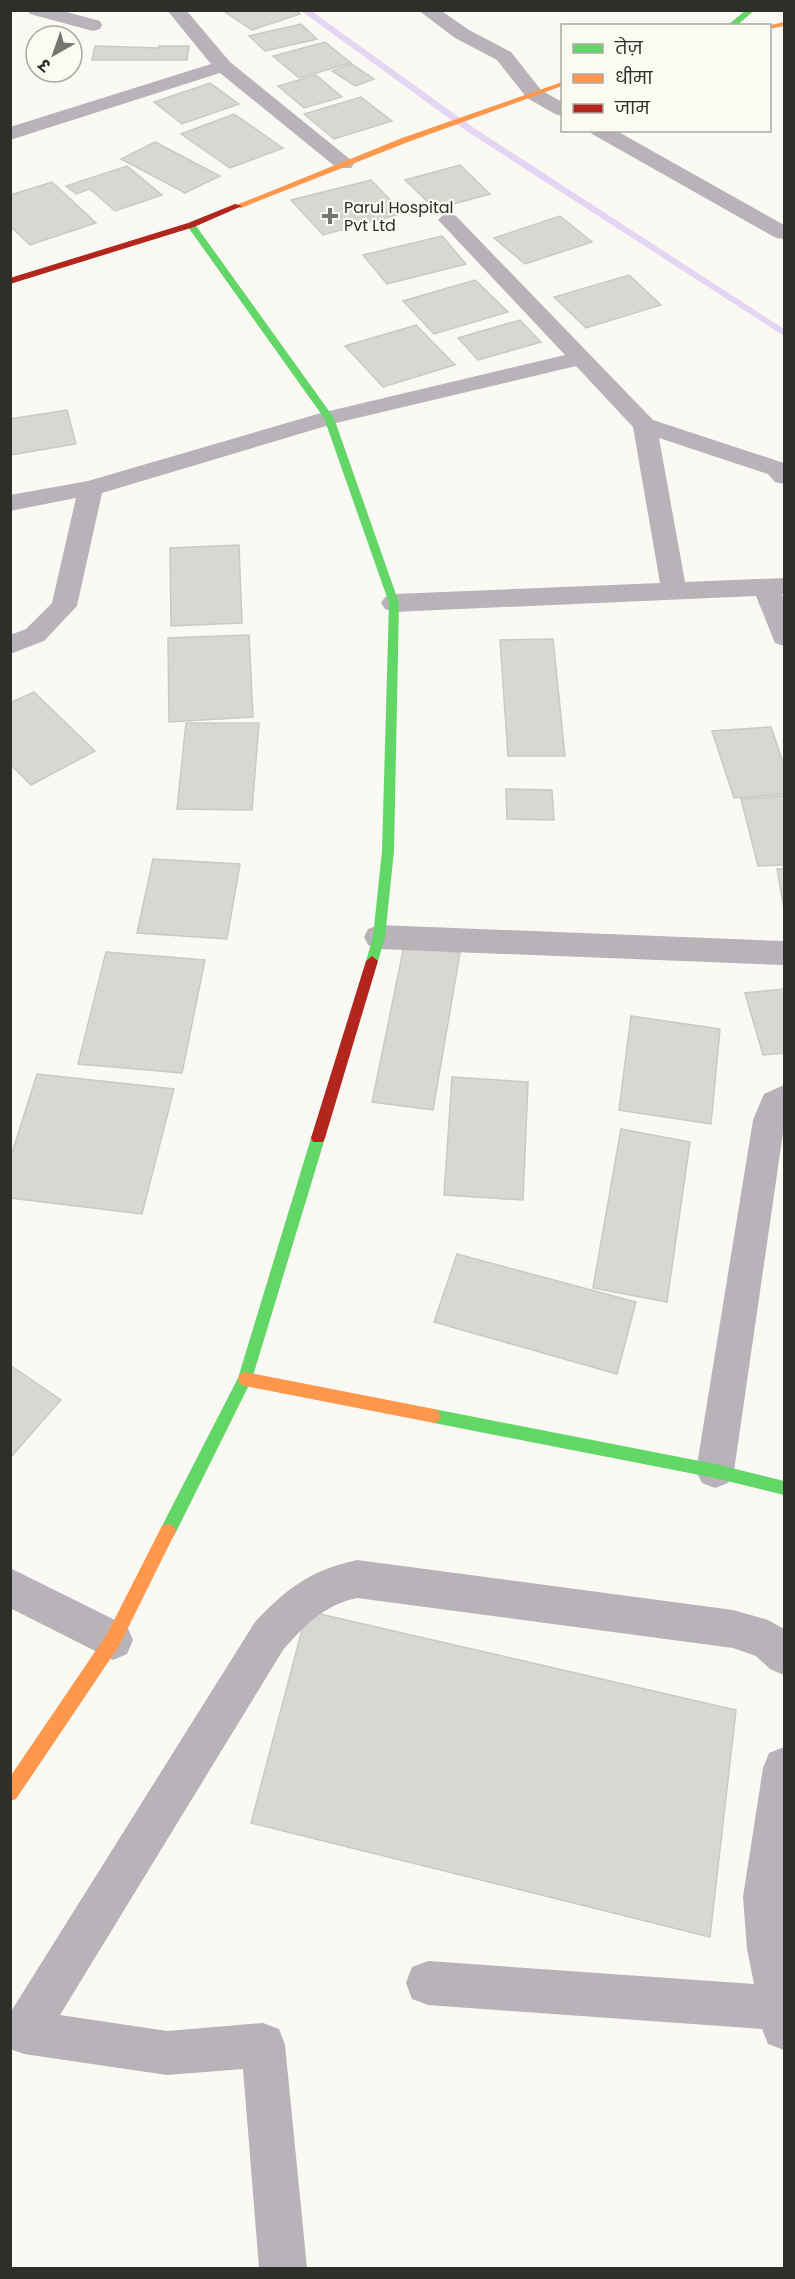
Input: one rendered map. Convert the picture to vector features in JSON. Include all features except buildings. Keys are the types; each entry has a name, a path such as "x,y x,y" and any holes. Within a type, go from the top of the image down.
{"street":[{"path":"36,10 93,25"},
{"path":"176,10 223,66 344,164"},
{"path":"427,10 462,34 504,56 534,94 561,109"},
{"path":"733,24 752,10"},
{"path":"10,134 223,66"},
{"path":"10,281 190,225 405,140 561,84"},
{"path":"603,132 784,233"},
{"path":"449,220 645,425 777,469 784,477"},
{"path":"10,1793 113,1640 245,1379 379,937 388,851 394,603 329,418 190,225"},
{"path":"10,503 91,488 329,418 582,358"},
{"path":"645,425 674,591"},
{"path":"10,645 35,635 64,606 91,488"},
{"path":"394,603 775,587 784,637"},
{"path":"379,937 784,953"},
{"path":"715,1471 769,1120 776,1103 784,1098"},
{"path":"245,1379 715,1471 784,1488"},
{"path":"283,2268 263,2045 167,2053 15,2037 269,1636 300,1601 335,1583 357,1579 733,1629 768,1640 784,1655"},
{"path":"10,1587 113,1640"},
{"path":"428,1983 782,2019 769,1949 764,1897 784,1768"}],"waterway":[{"path":"304,10 471,130 784,333"}],"traffic: fast":[{"path":"733,24 752,10"},
{"path":"191,225 329,418 394,603 388,851 379,937 372,961"},
{"path":"168,1531 245,1379 318,1138"},
{"path":"434,1416 715,1471 784,1488"}],"traffic: slow":[{"path":"771,27 784,24"},
{"path":"238,206 405,140 561,84"},
{"path":"245,1379 434,1416"},
{"path":"10,1793 113,1640 168,1531"}],"traffic: jam":[{"path":"10,281 191,225 238,206"},
{"path":"318,1138 372,961"}],"place":[{"name":"Parul Hospital Pvt Ltd","path":"330,216"}]}
